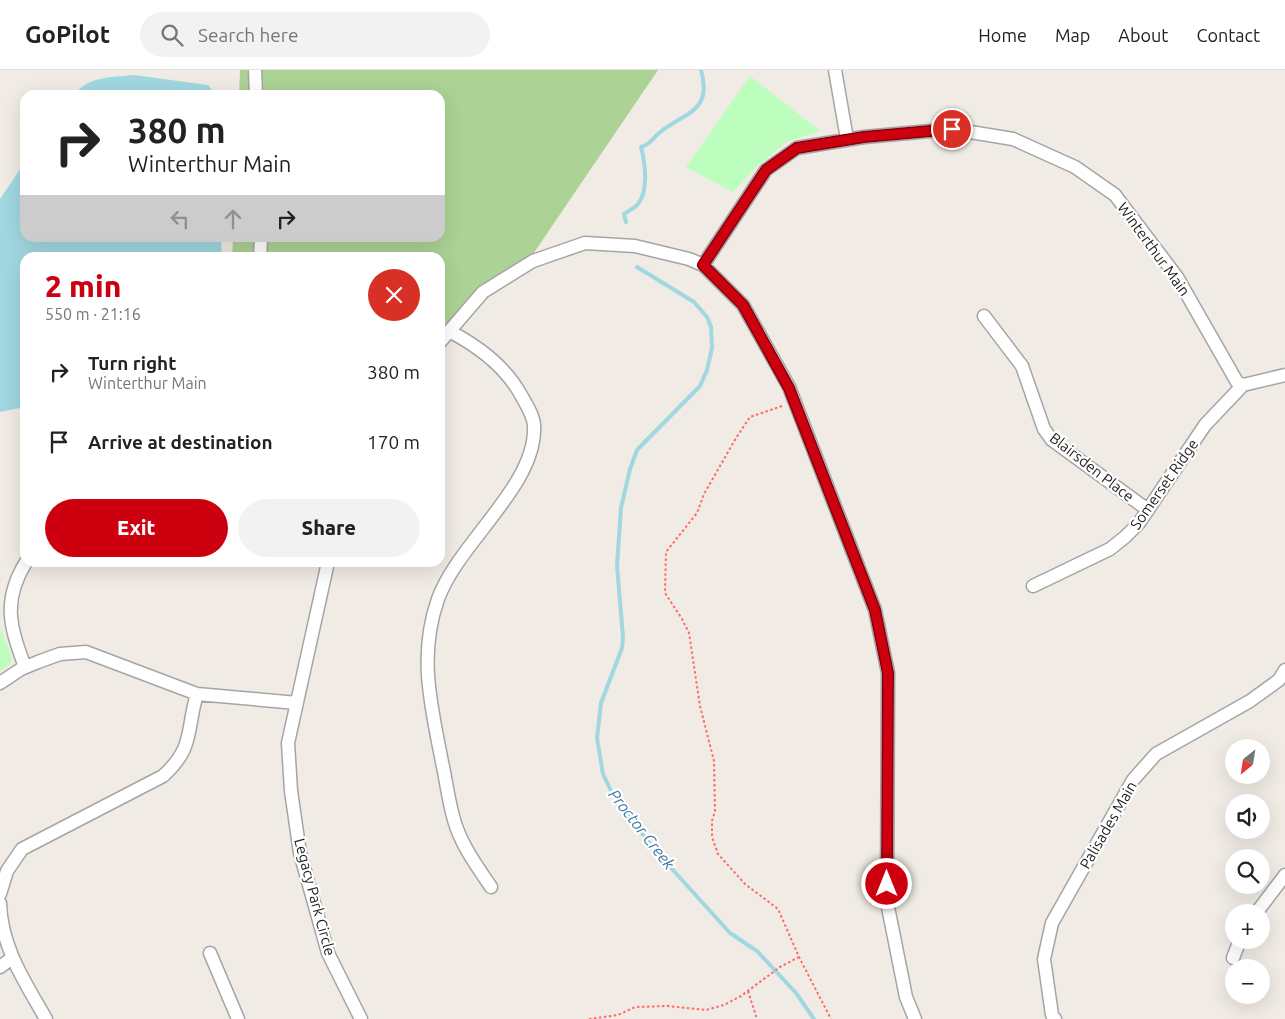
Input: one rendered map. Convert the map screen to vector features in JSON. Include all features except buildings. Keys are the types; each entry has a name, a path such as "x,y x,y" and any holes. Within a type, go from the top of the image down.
{"street":[{"path":"255,70 256,90"},
{"path":"835,70 847,139"},
{"name":"Winterthur Main","path":"703,265 766,170 797,148 847,139 952,129 1013,139 1075,167 1115,195 1177,277 1237,382 1243,385"},
{"path":"445,336 483,292 533,261 584,243 635,246 689,259 703,265 743,305 789,388 875,610 888,673 887,902 906,997 915,1019"},
{"name":"Blairsden Place","path":"984,316 1022,366 1044,429 1052,440 1148,510"},
{"path":"449,331 468,341 512,379 534,424 534,444 523,473 456,566 439,598 427,638 427,682 457,828 467,851 491,887"},
{"path":"1243,385 1285,375"},
{"name":"Somerset Ridge","path":"1034,586 1110,549 1139,523 1205,426 1243,385"},
{"path":"24,567 13,590 10,622 25,667"},
{"name":"Legacy Park Circle","path":"327,567 288,743 291,791 300,853 328,953 361,1019"},
{"path":"0,683 25,667 60,654 86,652 197,694 297,703"},
{"name":"Palisades Main","path":"1055,1019 1052,1015 1044,959 1052,923 1132,780 1156,754 1250,701 1283,679"},
{"path":"0,894 2,874 22,849 163,776 175,765 183,755 191,730 197,694"},
{"path":"1263,904 1285,876"},
{"path":"0,903 0,922 12,958 46,1019"},
{"path":"1233,958 1236,949"},
{"path":"210,953 238,1019"},
{"path":"0,966 12,958"}],"path":[{"path":"782,406 750,417 736,438 704,494 696,513 666,552 665,593 682,619 689,634 700,706 714,761 715,811 712,821 712,837 718,854 744,884 778,909 799,957 831,1019"},
{"path":"590,1019 618,1015 635,1008 668,1006 706,1010 724,1005 780,967 799,957"},
{"path":"748,990 757,1019"}],"green space":[{"path":"240,70 658,70 529,260 445,333 445,252 232,252 233,242 445,242 445,90 239,90"},
{"path":"750,76 820,131 786,142 754,169 733,192 686,167"},
{"path":"0,627 12,658 10,664 0,672"}],"water":[{"path":"134,75 208,85 212,90 79,90 93,81"},
{"path":"20,169 20,242 221,242 222,252 20,252 20,408 0,412 0,199"}],"waterway":[{"name":"Proctor Creek","path":"626,222 624,214 638,204 644,192 645,168 641,147 647,145 668,126 694,110 700,103 704,84 701,70"},
{"name":"Proctor Creek","path":"637,267 694,302 707,317 711,327 712,348 707,370 700,386 637,450 630,469 621,508 617,566 623,637 622,648 601,703 597,738 603,774 612,793 654,849 730,933 757,951 796,993 814,1019"}],"route":[{"path":"887,884 886,770 888,673 875,610 789,388 743,305 703,265 766,170 797,148 847,139 952,129"}]}
